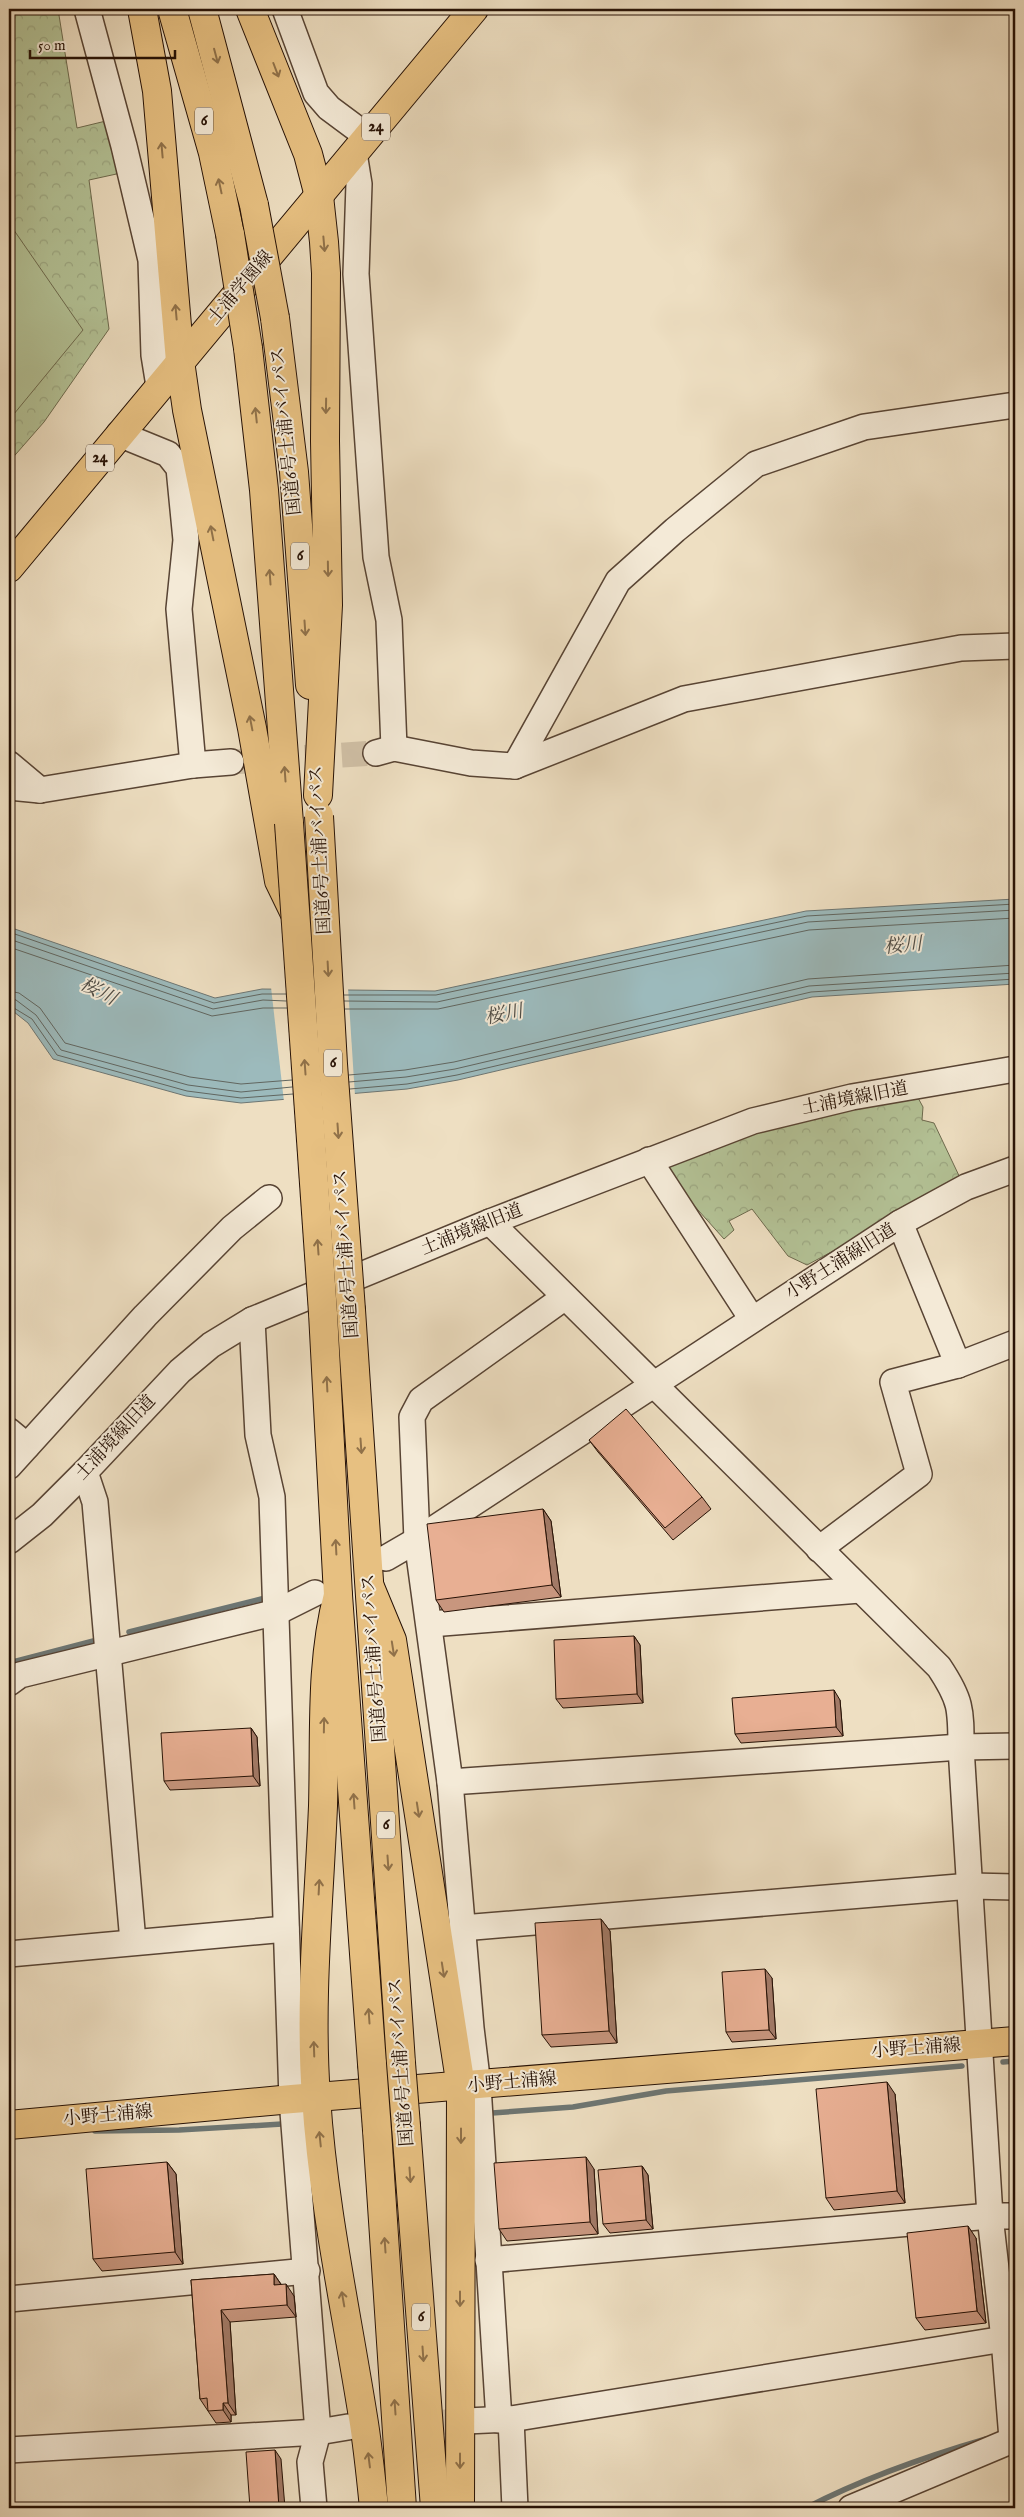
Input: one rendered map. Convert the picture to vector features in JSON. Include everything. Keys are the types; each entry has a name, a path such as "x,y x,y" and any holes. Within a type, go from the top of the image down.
{"main road":[{"path":"142,9 157,91 180,361 193,440 252,728 279,822"},
{"name":"国道6号土浦バイパス","path":"172,9 213,154 230,234 248,348 264,490 279,822 296,917 323,1313 327,1594 372,2064 402,2508"},
{"name":"国道6号土浦バイパス","path":"202,9 254,205 275,318 294,472 319,806 334,1074 406,2126 435,2508"},
{"path":"250,9 308,154 319,196 326,273 325,441 328,605 319,806"},
{"name":"土浦学園線","path":"9,568 474,9"},
{"path":"370,1587 392,1640 470,2087 460,2508"},
{"path":"327,1594 329,1629 324,1716 323,1806 312,2017 304,2099 330,2226 364,2419 374,2508"},
{"name":"小野土浦線","path":"9,2125 1015,2041"}],"street":[{"path":"87,9 124,146 151,260 154,354 159,386"},
{"path":"285,9 316,94 361,145 357,284 376,556 390,620 385,750 471,763 515,766 684,699 962,648 1015,646"},
{"path":"515,766 618,581 675,530 756,464 864,427 1015,405"},
{"path":"119,434 168,454 179,468 186,540 179,609 193,765"},
{"path":"9,787 40,790 193,765 231,762"},
{"path":"9,764 40,790"},
{"name":"土浦境線旧道","path":"9,1541 42,1515 180,1371 210,1345 252,1320 490,1222 753,1121 852,1097 1015,1069"},
{"path":"649,1160 752,1319"},
{"path":"900,1223 966,1187 1015,1169"},
{"path":"9,1466 18,1438 145,1316 232,1228 269,1198"},
{"path":"490,1222 939,1667 955,1691 961,1710 961,1748 990,2216 1014,2439 851,2508"},
{"name":"小野土浦線旧道","path":"386,1558 417,1540 900,1223 958,1365"},
{"path":"515,2508 470,2087 462,1928 450,1782 430,1624 417,1540 412,1417 421,1400 565,1297"},
{"path":"252,1320 258,1435 272,1497 286,1929 304,2099 307,2272 318,2432 310,2462 314,2508"},
{"path":"819,1549 919,1474 893,1382 958,1365 1015,1343"},
{"path":"85,1472 95,1502 133,1942"},
{"path":"430,1624 860,1590"},
{"path":"9,1683 20,1675 277,1612 327,1594"},
{"path":"450,1782 1015,1746"},
{"path":"462,1928 971,1886 1015,1887"},
{"path":"9,1954 286,1929"},
{"path":"488,2260 990,2216 1015,2216"},
{"path":"9,2299 307,2272"},
{"path":"466,2421 505,2419 1004,2339"},
{"path":"9,2450 318,2432 348,2427"}],"green space":[{"path":"9,9 58,9 77,128 110,120 121,173 89,180 109,329 44,422 9,462"},
{"path":"9,223 83,330 9,420"},
{"path":"917,1096 923,1107 922,1120 934,1123 962,1182 807,1265 788,1256 752,1209 729,1221 734,1230 724,1239 655,1162 754,1127"}],"water":[{"name":"桜川","path":"1015,899 1015,984 812,997 458,1080 407,1089 241,1103 186,1096 53,1059 28,1023 9,1008 9,927 215,998 262,989 435,991 806,911"}],"pier":[{"path":"271,987 348,987 355,1096 284,1102"}],"building":[{"path":"626,1409 702,1497 665,1528 589,1440"},
{"path":"543,1509 552,1585 436,1600 427,1524"},
{"path":"634,1636 637,1694 556,1699 554,1640"},
{"path":"834,1690 836,1727 735,1734 732,1698"},
{"path":"251,1728 253,1776 164,1781 161,1733"},
{"path":"601,1919 609,2031 542,2035 535,1923"},
{"path":"765,1969 769,2030 726,2032 722,1972"},
{"path":"887,2082 897,2191 826,2198 816,2089"},
{"path":"586,2157 590,2222 499,2229 494,2163"},
{"path":"167,2162 175,2252 93,2259 86,2169"},
{"path":"642,2166 646,2220 603,2224 598,2170"},
{"path":"968,2226 977,2311 916,2318 907,2233"},
{"path":"274,2274 274,2285 286,2284 287,2305 221,2310 228,2403 223,2403 223,2410 208,2411 207,2398 200,2399 191,2280"},
{"path":"275,2450 279,2508 250,2508 246,2452"}],"waterway":[{"path":"129,1632 269,1597"},
{"path":"9,1663 101,1639"},
{"path":"1003,2062 1015,2061"},
{"path":"492,2113 573,2107 666,2091 962,2066"},
{"path":"95,2131 179,2130 282,2124"},
{"path":"806,2508 850,2487 895,2469 986,2439"}],"tunnel":[{"path":"231,762 376,753"},
{"path":"348,2427 466,2421"}]}
